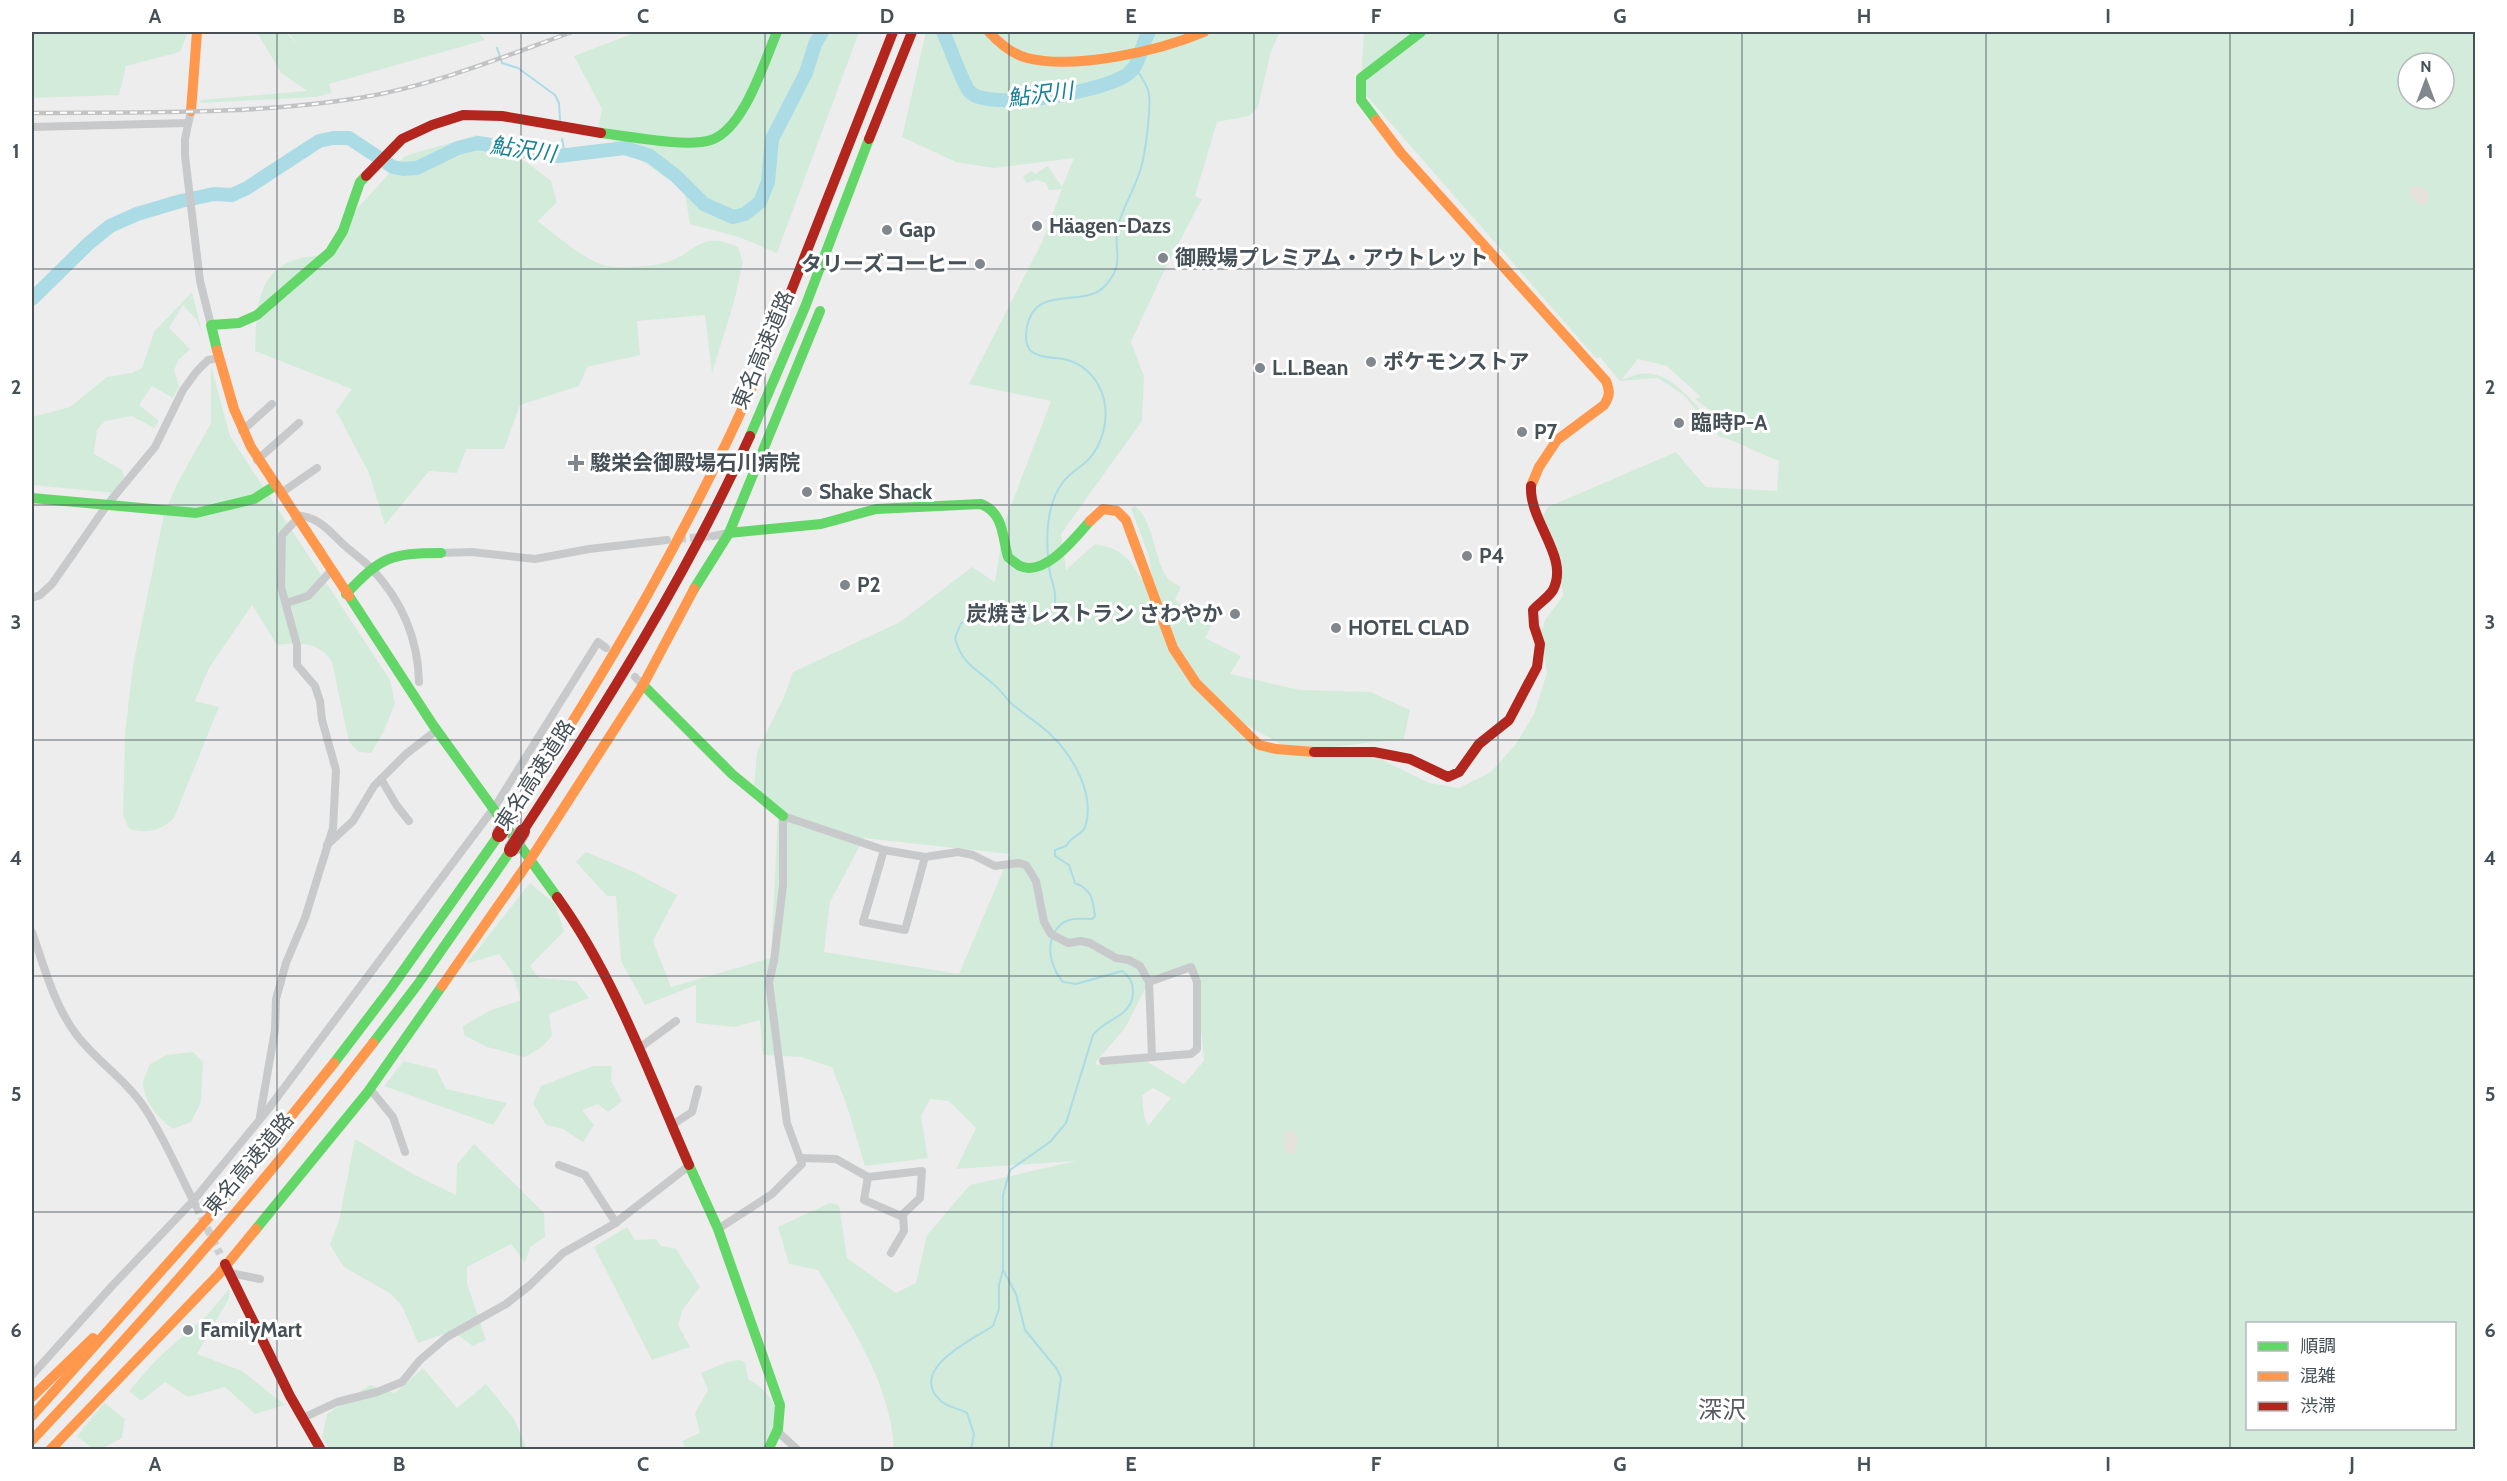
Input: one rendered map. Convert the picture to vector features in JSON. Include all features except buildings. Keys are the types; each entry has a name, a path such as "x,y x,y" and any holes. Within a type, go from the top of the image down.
{"main road":[{"path":"189,117 197,32"},
{"path":"768,1449 779,1433 780,1405 718,1229 613,993 574,921 437,730 257,460 232,407 211,325 239,323 257,315 330,252 343,231 360,182 402,139 432,125 463,115 502,116 598,133 691,142 712,140 730,127 743,109 777,32"},
{"name":"東名高速道路","path":"32,1416 168,1266 301,1108 402,975 512,816 607,669 678,542 724,451 795,283 893,32"},
{"name":"東名高速道路","path":"32,1441 174,1286 316,1116 418,984 511,850 621,680 711,517 766,399 812,290 900,59 913,32"},
{"path":"989,32 996,40 1025,58 1046,61 1104,57 1158,48 1188,40 1204,32"},
{"path":"729,533 821,524 876,508 981,504 992,509 1000,518 1005,549 1012,562 1030,566 1059,553 1103,508 1118,510 1123,514 1131,530 1173,648 1180,661 1196,683 1253,740 1267,748 1332,753 1374,752 1410,759 1448,777 1459,772 1479,744 1509,720 1537,667 1540,656 1540,644 1534,626 1533,610 1553,590 1558,567 1531,508 1529,496 1531,483 1558,439 1568,430 1602,409 1608,401 1610,392 1606,381 1401,153 1361,100 1361,78 1421,32"},
{"path":"50,1449 123,1375 225,1264 370,1089 530,860 729,533 820,311"},
{"path":"32,498 196,513 254,499 278,489"},
{"path":"346,594 371,568 390,555 441,553"},
{"path":"639,681 732,774 783,816"},
{"path":"225,1264 269,1356 321,1449"},
{"path":"32,1397 168,1266"}],"street":[{"path":"32,128 189,117 185,139 188,184 200,281 211,325"},
{"path":"32,598 40,595 52,584 106,505 155,447 183,390 197,371 208,360 219,358"},
{"path":"242,431 272,404"},
{"path":"257,460 299,423"},
{"path":"278,489 318,468"},
{"path":"260,1119 274,1030 276,999 286,963 305,918 333,828 336,770 322,720 321,701 315,686 297,665 297,645 281,587 282,535 296,517 309,515 322,524 371,568 394,596 409,625 418,657 419,682"},
{"path":"712,536 729,533"},
{"path":"441,553 472,552 535,559 589,549 667,540"},
{"path":"286,603 308,597 331,571"},
{"path":"32,1375 112,1286 194,1204 494,808 598,642 606,648"},
{"path":"326,846 353,821 374,786 406,754 437,730"},
{"path":"381,779 397,806 410,821"},
{"path":"718,1229 772,1194 802,1164 787,1123 769,982 774,961 783,885 783,816 884,850 925,857 958,852 973,855 994,866 1019,863 1026,865 1036,881 1044,922 1051,934 1068,943 1081,941 1090,943 1116,958 1129,960 1140,966 1149,982 1152,1056"},
{"path":"884,850 863,922 905,930 925,857"},
{"path":"32,932 65,1016 76,1034 120,1078 142,1104 176,1164 194,1204"},
{"path":"1104,1061 1191,1053 1197,1049 1197,982 1191,967 1149,982"},
{"path":"638,1049 676,1021"},
{"path":"370,1089 393,1117 405,1152"},
{"path":"672,1125 692,1112 698,1089"},
{"path":"800,1158 836,1159 868,1178 922,1171 920,1198 901,1216 864,1200 868,1178"},
{"path":"303,1418 337,1402 377,1392 402,1382 420,1360 447,1336 506,1304 530,1285 563,1253 616,1223 690,1165"},
{"path":"559,1166 585,1175 616,1223"},
{"path":"891,1252 904,1231 903,1214"},
{"path":"225,1264 260,1279"},
{"path":"779,1433 798,1449"}],"green space":[{"path":"32,32 188,32 180,52 126,66 119,95 32,98"},
{"path":"249,32 285,32 300,46 287,32 478,32 485,40 329,84 332,93 316,97 200,103 201,100 307,91 281,73 258,34"},
{"path":"637,32 859,32 777,253 739,237 690,224 683,182 668,179 603,134 599,124 602,109 574,56"},
{"path":"926,32 1280,32 1271,51 1258,107 1249,116 1217,122 1195,196 1202,199 1164,271 1131,342 1144,376 1142,421 1061,534 1066,570 1095,544 1118,551 1133,565 1142,580 1152,576 1149,557 1131,508 1135,506 1150,530 1166,576 1181,587 1175,600 1212,624 1205,638 1241,656 1230,674 1300,690 1371,692 1410,710 1404,739 1313,749 1360,749 1429,783 1459,788 1491,772 1516,744 1534,714 1547,673 1541,634 1545,620 1563,596 1560,563 1540,521 1548,507 1676,452 1706,487 1777,491 1779,461 1718,436 1715,427 1703,419 1685,396 1658,378 1620,381 1600,357 1596,358 1366,95 1361,78 1364,32 2475,32 2475,1449 894,1449 885,1401 867,1355 818,1270 789,1264 778,1227 830,1203 839,1205 847,1258 896,1293 916,1283 927,1235 970,1185 1076,1161 956,1169 976,1128 949,1101 930,1099 921,1116 928,1158 865,1166 847,1106 832,1067 801,1057 763,1055 760,1020 735,1027 696,1023 696,985 645,1005 621,961 616,896 607,896 576,862 586,852 632,871 677,895 653,941 671,987 771,958 778,813 754,785 757,752 783,699 793,672 900,622 972,567 995,582 1004,524 1051,401 969,384 1042,242 1062,189 1049,190 1046,183 1037,180 1026,183 1023,176 1032,171 1035,174 1048,166 1062,187 1074,158 994,168 956,162 902,137","holes":["1638,359 1667,366 1701,397 1695,399 1711,411 1714,423 1681,390 1662,377 1640,374 1621,380","1210,705 1293,751 1275,752","864,838 1010,854 959,974 824,952 830,902","1195,966 1204,1061 1184,1084 1146,1061 1096,1065 1096,1062 1125,1028 1149,982","1153,1088 1171,1098 1148,1126 1144,1116 1142,1095"]},
{"path":"477,135 529,164 551,181 557,202 538,221 569,246 595,262 617,267 644,266 661,264 678,258 706,242 725,242 738,247 743,262 734,302 712,373 705,315 637,321 640,355 587,367 579,386 520,405 504,449 466,449 457,473 429,471 385,525 369,473 336,411 352,389 255,351 260,297 272,275 282,266 303,258 327,255 354,212 405,156"},
{"path":"192,292 202,333 197,320 183,305 169,328 190,349 179,359 174,370 179,386 173,398 152,386 139,405 159,421 154,428 132,416 105,421 97,430 94,454 122,470 125,479 116,493 32,485 32,417 70,407 107,377 132,373 142,368 154,332"},
{"path":"211,366 230,436 390,680 395,703 383,733 371,753 359,752 349,742 332,662 327,655 308,645 277,645 252,605 209,668 195,701 219,707 174,818 158,829 148,831 129,829 123,815 125,733 133,666 164,514 177,484 211,423"},
{"path":"530,883 555,904 564,931 530,966 539,978 576,981 589,998 549,1014 552,1036 542,1047 525,1057 487,1047 464,1035 463,1026 489,1011 521,1000 512,972 499,954 466,964"},
{"path":"193,1052 203,1062 201,1102 191,1122 173,1129 163,1121 149,1103 143,1083 150,1064 167,1055"},
{"path":"404,1061 436,1069 446,1089 507,1103 493,1125 384,1086"},
{"path":"593,1066 612,1066 611,1081 622,1101 608,1112 598,1104 582,1110 594,1125 583,1142 563,1129 546,1125 533,1103 541,1086"},
{"path":"355,1139 413,1174 456,1195 457,1164 474,1144 544,1213 545,1237 530,1247 525,1263 511,1244 467,1267 467,1283 486,1340 473,1346 452,1331 418,1343 402,1306 391,1294 344,1267 330,1245 339,1220"},
{"path":"627,1227 635,1240 656,1239 661,1246 676,1249 700,1287 683,1309 678,1325 690,1347 652,1360 594,1247"},
{"path":"229,1289 229,1298 197,1354 242,1371 285,1405 255,1414 225,1387 188,1397 165,1382 141,1401 129,1391 157,1359 207,1315"},
{"path":"739,1360 745,1362 748,1379 765,1392 776,1411 775,1429 767,1450 686,1449 682,1441 700,1433 695,1413 708,1390 701,1373 727,1362"},
{"path":"423,1368 457,1408 486,1384 514,1419 527,1449 329,1449 322,1437 327,1414 370,1385 395,1393"},
{"path":"104,1403 125,1419 122,1438 101,1449 93,1449 77,1436"}],"sand":[{"path":"2410,186 2421,187 2429,194 2427,204 2419,205 2410,197"},
{"path":"1289,1130 1296,1133 1298,1138 1295,1154 1286,1153 1284,1148 1285,1133"}],"waterway":[{"name":"鮎沢川","path":"32,299 88,244 110,226 137,214 181,201 214,194 232,195 247,188 319,141 333,138 349,138 393,167 403,169 417,168 458,148 478,143 558,156 625,148 650,156 676,176 704,204 733,217 745,214 760,202 768,182 772,139 806,73 815,44 822,32"},
{"name":"鮎沢川","path":"943,32 969,91 980,97 999,100 1048,97 1117,80 1133,69 1149,32"},
{"path":"497,48 502,63 518,68 555,95 559,103 560,120"},
{"path":"1048,556 1048,527 1054,499 1065,479 1087,461 1098,446 1104,429 1105,411 1102,393 1092,376 1076,363 1034,354 1027,345 1027,327 1032,314 1040,305 1050,301 1096,293 1112,278 1117,263 1118,226 1140,171 1148,121 1148,90 1134,66"},
{"path":"562,139 565,155"},
{"path":"1049,565 1055,602 1052,611 1046,616 1029,618 993,613 981,615 961,623 955,638 961,654 969,664 995,685 1011,703 1048,732 1061,746 1075,766 1085,789 1088,813 1085,828 1066,846 1055,850 1055,856 1069,865 1075,883 1088,892 1095,916 1092,919 1065,921 1054,933"},
{"path":"971,1450 974,1434 967,1413 941,1401 932,1389 932,1378 937,1367 946,1357 993,1326 999,1309 999,1285 1003,1270 1003,1195 1010,1170 1050,1142 1066,1123 1093,1035 1098,1029 1124,1012 1132,1000 1132,982 1122,971 1076,984 1063,982 1052,961 1050,950 1052,938"},
{"path":"1003,1270 1016,1294 1025,1330 1057,1369 1061,1378 1051,1450"}],"tunnel":[{"path":"678,539 713,536"},
{"path":"196,1206 220,1254"}],"railway":[{"path":"32,113 237,110 359,98 440,78 572,32"}],"traffic: fast":[{"path":"601,133 687,143 711,140 723,133 743,109 777,32"},
{"path":"1376,120 1361,100 1361,78 1421,32"},
{"path":"750,436 805,307 869,139"},
{"path":"217,350 211,325 239,323 257,315 330,252 343,231 360,182 366,176"},
{"path":"694,589 729,533 820,311"},
{"path":"32,498 196,513 254,499 276,485"},
{"path":"729,533 821,524 876,509 981,504 989,508 998,519 1008,557 1020,566 1030,568 1039,566 1059,554 1090,521"},
{"path":"346,594 368,572 388,560 410,554 441,553"},
{"path":"349,596 433,725 557,897"},
{"path":"643,685 732,774 783,816"},
{"path":"334,1063 391,988 499,835"},
{"path":"373,1043 418,984 511,850"},
{"path":"256,1229 367,1093 442,986"},
{"path":"689,1165 718,1229 780,1405 778,1429 768,1450"}],"traffic: slow":[{"path":"191,111 197,32"},
{"path":"989,32 1006,48 1021,56 1069,62 1141,52 1204,32"},
{"path":"1376,120 1401,153 1606,381 1609,393 1604,405 1557,440 1539,467 1531,486"},
{"path":"217,350 234,409 251,447 349,596"},
{"path":"512,816 582,706 648,594 709,479 764,360"},
{"path":"1090,521 1103,509 1117,511 1126,520 1173,648 1196,683 1259,745 1276,749 1314,752"},
{"path":"442,986 530,860 643,685 694,589"},
{"path":"32,1440 207,1246 373,1043"},
{"path":"32,1416 218,1207 334,1063"},
{"path":"50,1450 219,1274 256,1229"},
{"path":"32,1397 93,1338"}],"traffic: jam":[{"path":"764,360 893,32"},
{"path":"869,139 912,32"},
{"path":"366,176 402,139 432,125 463,115 502,116 601,133"},
{"path":"523,831 644,638 700,538 750,436"},
{"path":"1314,752 1374,752 1410,759 1448,777 1459,772 1479,744 1509,720 1537,667 1540,644 1534,626 1533,610 1551,593 1557,578 1553,552 1536,513 1531,486"},
{"path":"499,835 512,816"},
{"path":"511,850 523,831"},
{"path":"557,897 578,928 614,993 689,1165"},
{"path":"225,1264 290,1396 321,1450"}],"place":[{"name":"Häagen-Dazs","path":"1037,226"},
{"name":"Gap","path":"887,230"},
{"name":"御殿場プレミアム・アウトレット","path":"1163,258"},
{"name":"タリーズコーヒー","path":"980,264"},
{"name":"ポケモンストア","path":"1371,362"},
{"name":"L.L.Bean","path":"1260,368"},
{"name":"臨時P-A","path":"1679,423"},
{"name":"P7","path":"1522,432"},
{"name":"駿栄会御殿場石川病院","path":"576,463"},
{"name":"Shake Shack","path":"807,492"},
{"name":"P4","path":"1467,556"},
{"name":"P2","path":"845,585"},
{"name":"炭焼きレストラン さわやか","path":"1235,614"},
{"name":"HOTEL CLAD","path":"1336,628"},
{"name":"FamilyMart","path":"188,1330"}],"district":[{"name":"深沢","path":"1722,1410"}]}
